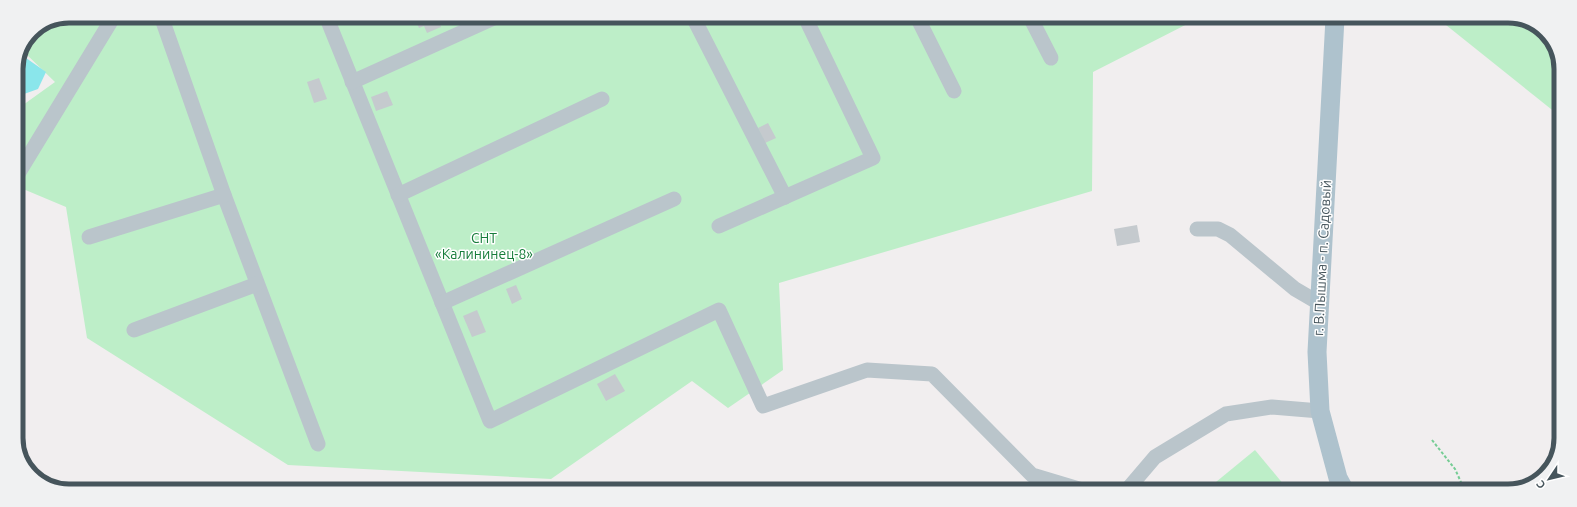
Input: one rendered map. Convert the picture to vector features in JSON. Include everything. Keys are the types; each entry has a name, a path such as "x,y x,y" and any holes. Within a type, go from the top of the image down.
{"main road":[{"name":"г. В.Пышма - п. Садовый","path":"1334,23 1317,352 1320,411 1338,478 1341,484"}],"street":[{"path":"23,166 110,23"},
{"path":"163,23 224,195 318,444"},
{"path":"329,23 490,421 719,310 763,406 867,370 932,374 1032,475 1062,484"},
{"path":"352,82 481,23"},
{"path":"696,23 785,197"},
{"path":"719,226 873,158 808,23"},
{"path":"921,23 954,91"},
{"path":"1033,23 1051,58"},
{"path":"398,195 602,99"},
{"path":"89,237 224,195"},
{"path":"442,303 674,199"},
{"path":"1196,229 1218,229 1230,235 1295,289 1319,303"},
{"path":"134,330 257,284"},
{"path":"1131,484 1155,457 1226,414 1272,407 1320,411"}],"path":[{"path":"1432,440 1455,469 1462,484"}],"green space":[{"name":"СНТ «Калининец-8»","path":"69,23 1189,23 1093,72 1092,191 779,283 783,370 728,408 692,381 551,479 288,465 87,338 66,207 23,189 23,105 55,82 26,54 31,43 43,31 60,24"},
{"path":"1446,23 1514,23 1528,28 1538,34 1548,46 1553,60 1554,111 1446,25"},
{"path":"1255,450 1283,484 1214,484"}],"water":[{"path":"25,58 46,72 38,89 24,94 23,69"}],"building":[{"path":"417,23 440,23 441,27 427,33 424,26 419,28"},
{"path":"319,78 327,99 314,103 307,82"},
{"path":"387,91 393,105 376,111 371,97"},
{"path":"768,123 776,138 765,143 758,128"},
{"path":"1137,225 1140,242 1117,246 1114,229"},
{"path":"516,285 522,299 512,304 506,289"},
{"path":"477,310 486,332 472,337 463,316"},
{"path":"615,374 625,391 606,401 597,384"}]}
